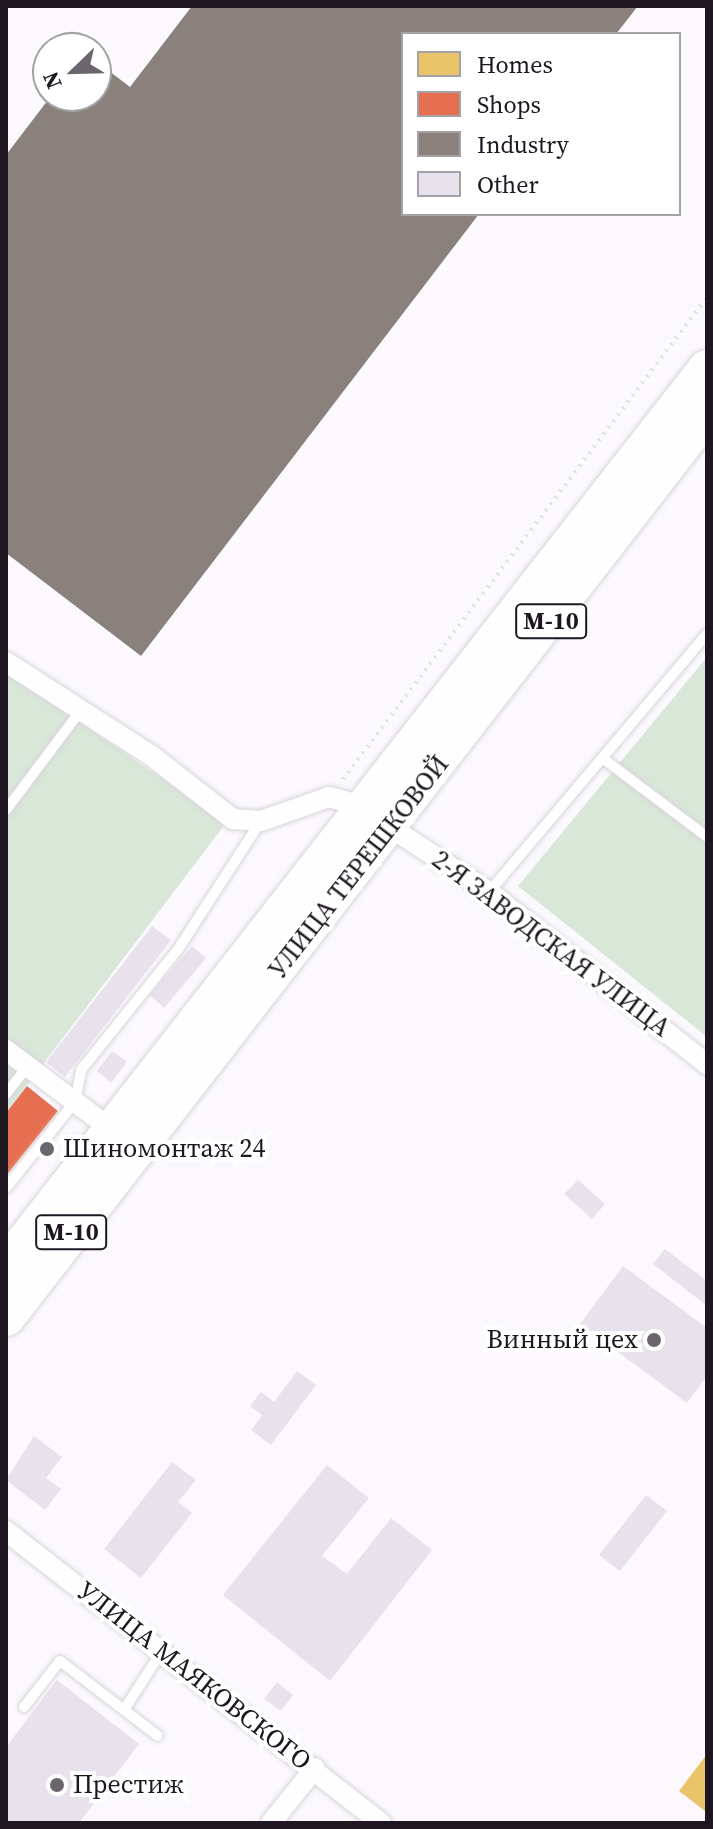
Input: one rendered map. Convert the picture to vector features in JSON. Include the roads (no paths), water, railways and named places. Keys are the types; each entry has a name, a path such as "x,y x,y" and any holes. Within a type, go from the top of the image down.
{"highway":[{"name":"УЛИЦА ТЕРЕШКОВОЙ","path":"6,1317 379,818 707,369"},
{"name":"УЛИЦА ТЕРЕШКОВОЙ","path":"6,1266 111,1129 379,818 707,413"}],"street":[{"path":"6,662 81,710 233,819 261,821"},
{"name":"2-Я ЗАВОДСКАЯ УЛИЦА","path":"261,821 329,797 379,818 489,892 707,1064"},
{"path":"6,1050 111,1129"},
{"name":"УЛИЦА МАЯКОВСКОГО","path":"6,1531 315,1768 381,1823"},
{"path":"271,1823 315,1768"}],"lane":[{"path":"489,892 605,760 707,634"},
{"path":"6,810 81,710"},
{"path":"605,760 707,837"},
{"path":"6,1188 75,1102 81,1070 179,948 261,821"},
{"path":"6,1094 28,1066"},
{"path":"124,1710 162,1651"},
{"path":"24,1707 60,1661 158,1736"}],"place":[{"name":"Шиномонтаж 24","path":"47,1149"},
{"name":"Винный цех","path":"654,1340"},
{"name":"Престиж","path":"57,1785"}]}
